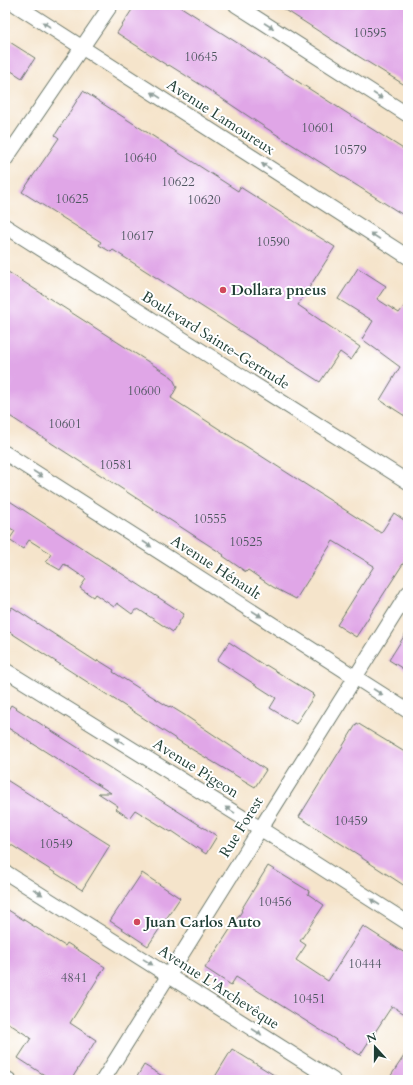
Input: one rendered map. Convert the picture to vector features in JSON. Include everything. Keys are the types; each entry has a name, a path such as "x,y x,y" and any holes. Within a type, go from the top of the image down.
{"street":[{"name":"Avenue Lamoureux","path":"16,5 408,257"},
{"path":"5,160 111,5"},
{"path":"236,5 408,115"},
{"name":"Boulevard Sainte-Gertrude","path":"5,226 408,482"},
{"name":"Avenue Hénault","path":"5,453 408,710"},
{"name":"Rue Forest","path":"103,1080 408,593"},
{"name":"Avenue Pigeon","path":"5,670 261,829 408,923"},
{"name":"Avenue L'Archevêque","path":"5,872 333,1080"}],"building":[{"path":"135,5 178,5 408,152 408,218 209,90 117,33"},
{"path":"278,5 408,5 408,87 337,43"},
{"path":"5,39 35,58 22,78 5,67"},
{"path":"83,91 238,191 240,187 335,247 298,305 360,347 351,360 340,352 320,382 113,250 111,252 99,245 101,242 22,192 59,138 55,135"},
{"path":"358,268 386,286 377,299 399,313 408,301 408,418 380,400 400,367 362,339 373,321 338,299"},
{"path":"5,270 172,377 177,387 171,398 381,533 394,513 408,523 408,556 356,637 337,625 374,566 333,541 296,599 273,587 248,570 246,572 223,556 224,555 5,413"},
{"path":"5,498 184,614 173,632 138,609 132,614 117,603 114,607 95,594 93,597 80,588 86,579 64,564 60,570 46,562 51,554 29,540 23,549 9,540 15,531 5,525"},
{"path":"12,607 97,662 98,660 114,670 113,672 186,716 266,770 255,787 193,750 5,629 5,618"},
{"path":"408,630 408,672 389,660"},
{"path":"229,642 265,666 266,665 313,694 312,695 314,696 296,724 270,708 276,698 217,660"},
{"path":"11,705 217,836 206,854 172,831 171,832 135,810 129,818 116,809 118,806 98,793 111,793 5,726 5,715"},
{"path":"357,723 408,754 408,888 299,817"},
{"path":"5,779 110,845 82,890 5,841"},
{"path":"268,866 309,891 308,894 324,905 300,941 306,945 296,960 328,981 363,926 408,955 408,1016 392,1006 360,1055 236,977 231,985 205,968 242,911 241,910"},
{"path":"142,873 180,898 148,946 110,921"},
{"path":"5,908 65,946 67,943 105,967 70,1023 96,1040 71,1080 52,1080 18,1058 31,1038 5,1021"},
{"path":"232,1049 282,1080 213,1080"},
{"path":"408,1050 408,1080 388,1080"},
{"path":"144,1065 169,1080 135,1080"}],"place":[{"name":"Dollara pneus","path":"223,290"},
{"name":"Juan Carlos Auto","path":"137,922"}]}
